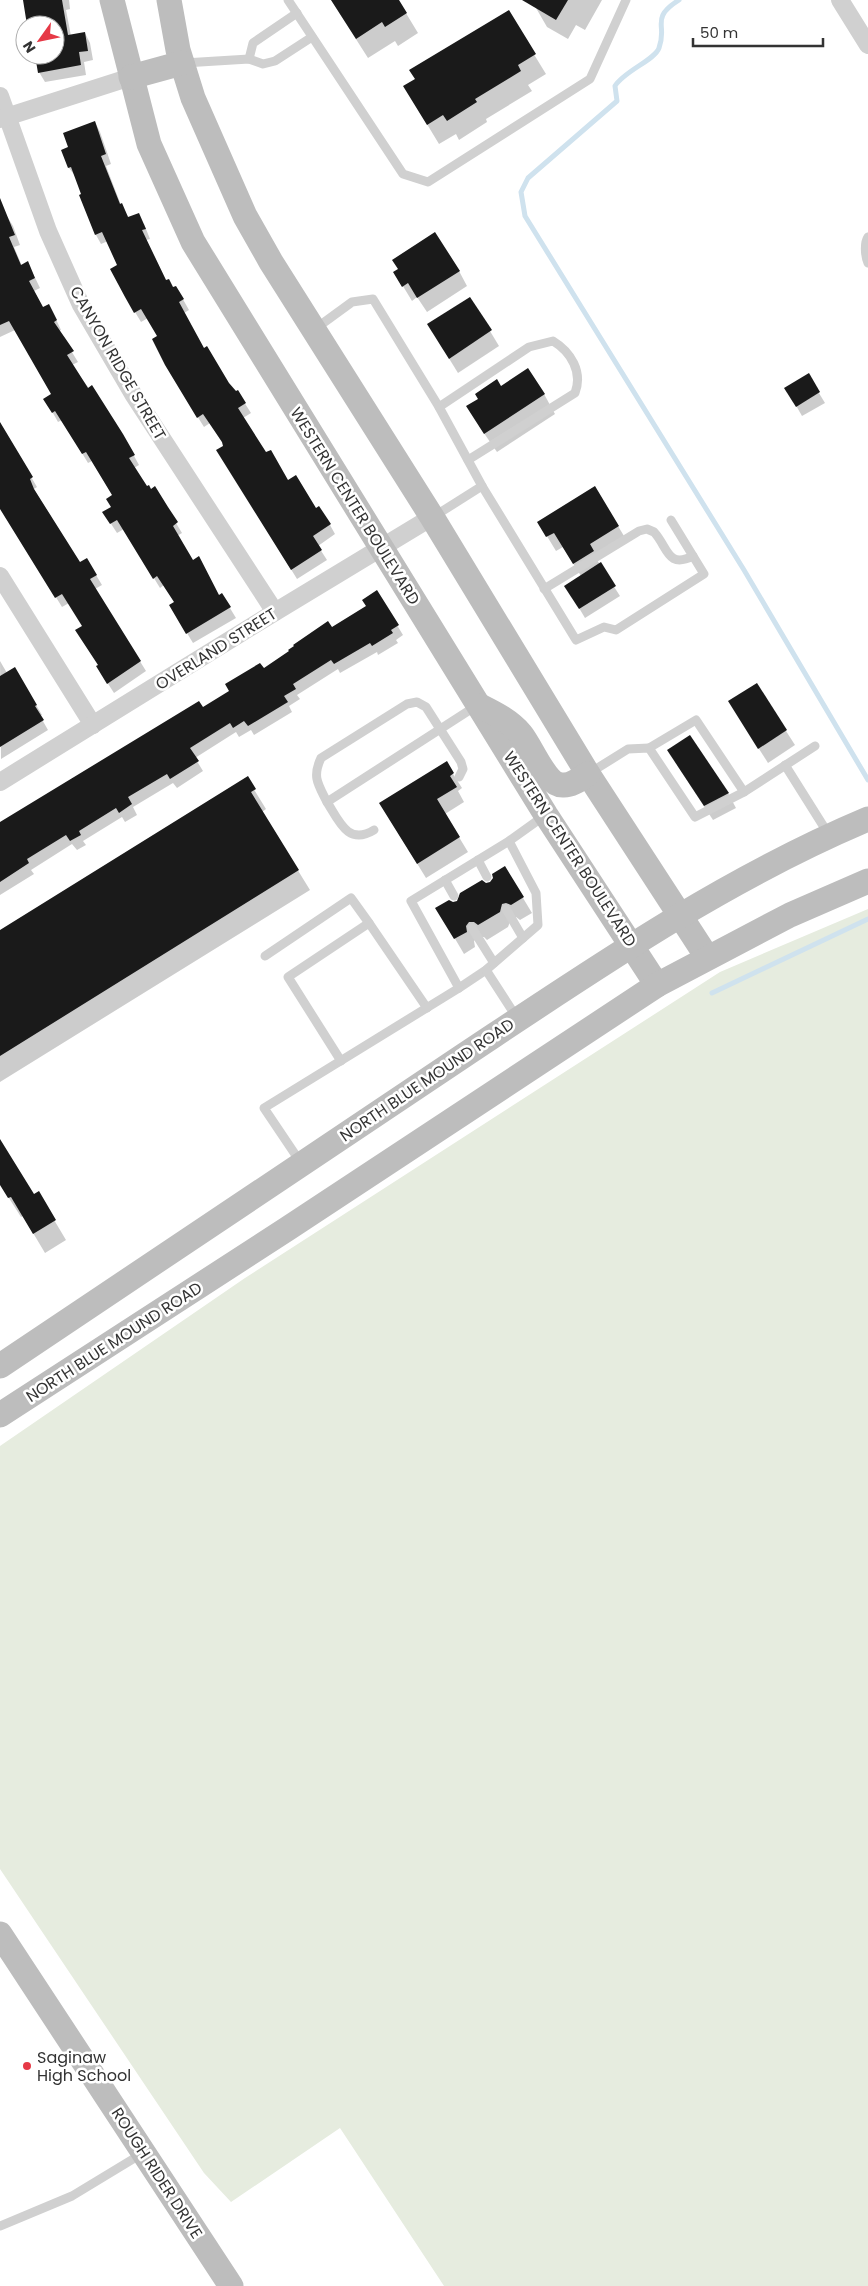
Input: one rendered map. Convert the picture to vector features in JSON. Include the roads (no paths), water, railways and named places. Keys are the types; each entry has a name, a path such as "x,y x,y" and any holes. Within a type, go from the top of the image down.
{"main road":[{"name":"WESTERN CENTER BOULEVARD","path":"112,0 149,144 193,242 546,815 657,985"},
{"path":"169,0 178,50 194,98 245,216 271,262 432,517 588,774 707,957"},
{"path":"131,77 182,63"},
{"path":"478,705 510,722 523,736 544,772 557,784 563,786 572,784 588,774"},
{"name":"NORTH BLUE MOUND ROAD","path":"0,1366 631,945 760,869 868,819"},
{"name":"NORTH BLUE MOUND ROAD","path":"0,1415 287,1230 657,985 790,915 868,881"},
{"name":"ROUGH RIDER DRIVE","path":"0,1934 231,2286"}],"street":[{"path":"840,0 868,45"},
{"path":"3,118 131,77"},
{"name":"CANYON RIDGE STREET","path":"0,96 3,118 48,231 81,305 133,394 274,612"},
{"name":"OVERLAND STREET","path":"0,782 274,612 432,517"},
{"path":"0,576 93,726"}],"lane":[{"path":"288,0 403,174 428,182 590,79 626,0"},
{"path":"250,59 253,43 297,13"},
{"path":"182,63 250,59 263,64 276,61 312,37"},
{"path":"868,237 866,239 866,258 868,263"},
{"path":"315,329 352,302 374,299 439,407 482,486 576,640 604,627 616,630 704,574 671,520"},
{"path":"439,407 529,347 552,342 562,347 570,356 579,383 575,393 468,460"},
{"path":"432,517 482,486"},
{"path":"544,589 638,531 647,529 654,532 669,555 675,560 683,561 693,556"},
{"path":"374,830 358,836 344,828 327,802 316,778 317,767 321,758 407,704 417,702 426,707 461,762 463,769 459,777"},
{"path":"327,802 478,705"},
{"path":"588,774 628,749 649,748 696,720 744,792"},
{"path":"649,748 695,817 744,792 815,746"},
{"path":"785,765 830,835"},
{"path":"459,988 411,901 509,841 546,815"},
{"path":"301,1164 264,1108 486,970 538,925 536,893 509,841"},
{"path":"478,860 487,877"},
{"path":"445,880 454,896"},
{"path":"265,956 351,898 427,1008"},
{"path":"506,909 523,938"},
{"path":"341,1061 288,977 369,923"},
{"path":"472,928 494,963"},
{"path":"486,970 518,1019"},
{"path":"0,2226 72,2196 143,2152"}],"waterway":[{"path":"679,0 664,12 661,22 662,33 659,48 652,57 625,75 615,86 617,101 528,178 521,192 525,216 744,570 868,780"},
{"path":"712,993 868,919"}],"place":[{"name":"Saginaw High School","path":"27,2066"}]}
